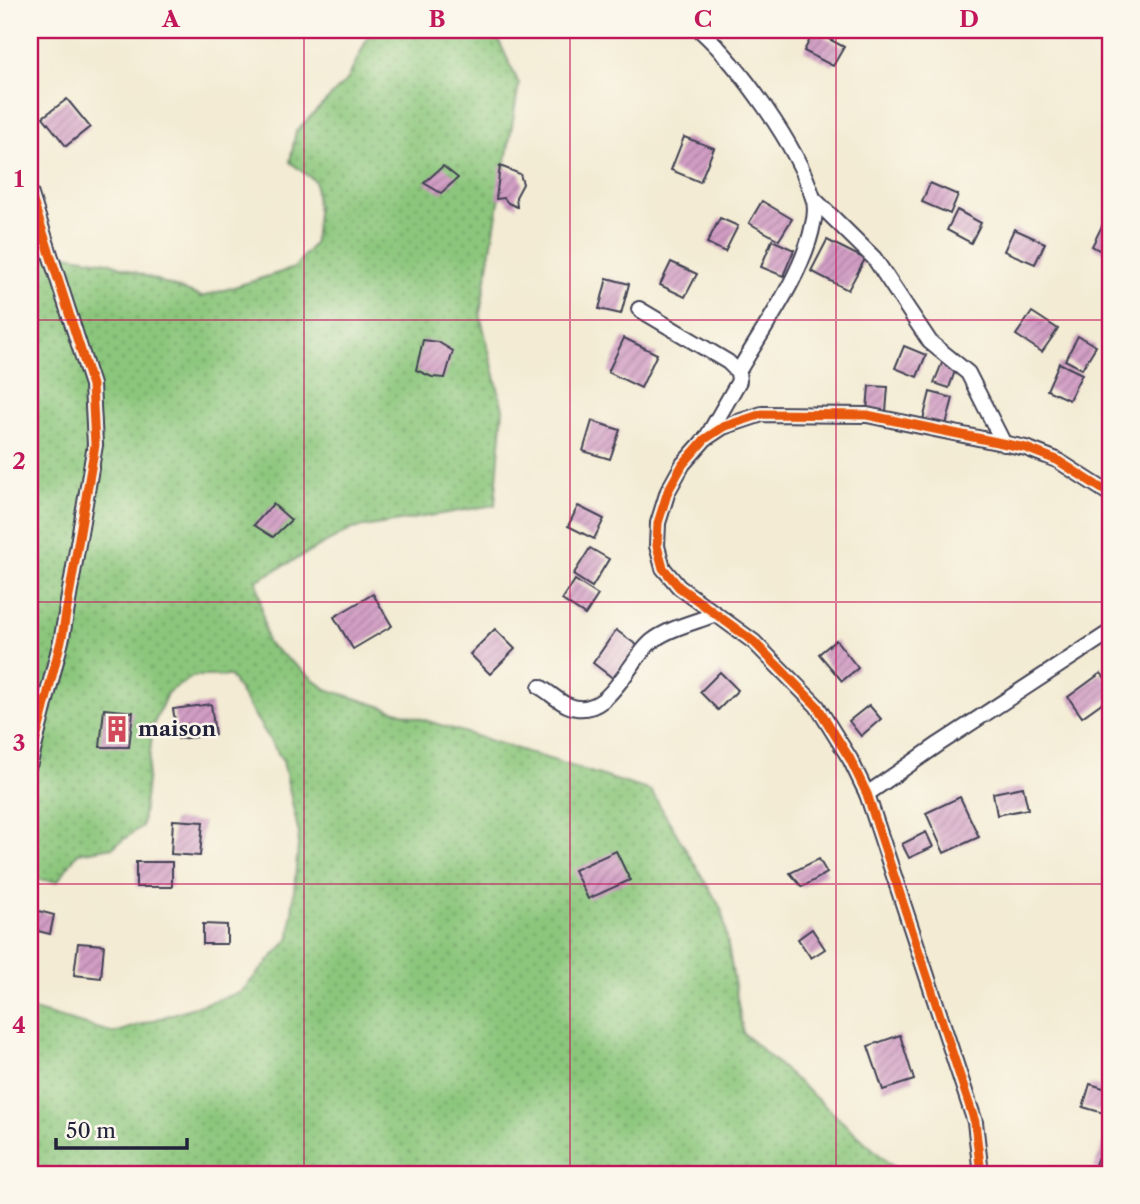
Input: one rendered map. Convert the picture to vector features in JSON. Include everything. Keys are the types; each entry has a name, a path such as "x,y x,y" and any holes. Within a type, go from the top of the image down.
{"street":[{"path":"699,30 745,80 776,125 814,199 874,258 930,342 968,373 1004,444"},
{"path":"30,192 92,385 95,444 62,637 30,763"},
{"path":"814,199 814,222 805,253 738,372 739,381 705,439 683,464 668,491 657,523 657,546 663,568 679,587 754,642 817,706 850,759 867,794 975,1122 981,1174"},
{"path":"639,309 728,362 738,372"},
{"path":"705,439 723,427 762,414 867,415 1026,448 1057,460 1110,494"},
{"path":"540,687 567,705 581,708 596,706 652,642 716,614"},
{"path":"867,794 939,744 1110,634"}],"green space":[{"path":"371,30 494,30 519,84 480,314 503,409 495,505 352,529 257,580 267,643 326,689 651,791 722,910 743,1033 901,1174 30,1174 30,1009 114,1033 241,992 290,938 299,834 283,761 230,676 194,676 167,693 153,726 142,826 113,847 78,853 57,882 30,878 30,231 42,251 108,262 202,297 294,268 314,243 317,212 315,181 290,162 296,131 348,79"}],"building":[{"path":"814,31 844,47 833,66 804,51"},
{"path":"67,99 90,127 66,146 43,117"},
{"path":"684,137 714,148 700,182 671,170"},
{"path":"443,166 458,178 441,193 424,183"},
{"path":"500,166 520,174 523,184 516,197 517,207 504,198 496,199"},
{"path":"930,183 958,195 950,214 922,202"},
{"path":"762,201 792,219 779,240 749,223"},
{"path":"957,210 981,223 971,243 947,230"},
{"path":"720,218 738,226 725,252 707,243"},
{"path":"1106,218 1110,220 1110,256 1092,246"},
{"path":"1014,229 1045,243 1035,264 1004,251"},
{"path":"772,240 794,250 783,276 761,267"},
{"path":"827,240 865,259 848,290 811,271"},
{"path":"671,262 697,274 685,297 660,285"},
{"path":"607,278 629,284 621,314 599,309"},
{"path":"1032,312 1058,329 1042,352 1016,335"},
{"path":"1078,336 1096,346 1082,369 1065,360"},
{"path":"624,338 657,354 641,388 608,372"},
{"path":"423,340 438,342 453,351 445,378 432,377 416,370"},
{"path":"904,346 926,355 917,377 895,368"},
{"path":"942,363 956,368 949,388 934,383"},
{"path":"1059,363 1082,374 1069,400 1047,390"},
{"path":"869,386 888,387 886,412 867,411"},
{"path":"930,392 953,398 946,425 923,420"},
{"path":"592,421 620,430 610,459 583,451"},
{"path":"273,504 291,520 273,537 254,525"},
{"path":"578,506 604,519 594,539 568,526"},
{"path":"590,548 609,559 592,587 573,575"},
{"path":"575,580 598,595 585,615 562,600"},
{"path":"373,594 392,626 353,649 334,617"},
{"path":"495,629 515,649 490,674 470,654"},
{"path":"616,630 638,646 614,679 593,663"},
{"path":"836,640 858,668 842,681 819,654"},
{"path":"720,672 738,690 718,710 700,692"},
{"path":"1101,673 1110,685 1110,697 1082,717 1068,697"},
{"path":"211,704 215,735 178,739 173,709"},
{"path":"869,705 881,719 861,736 849,721"},
{"name":"maison","path":"104,709 133,712 129,747 100,747"},
{"path":"1023,787 1028,809 997,815 993,793"},
{"path":"960,797 979,837 944,853 926,813"},
{"path":"173,820 203,822 200,856 171,854"},
{"path":"926,832 933,847 909,858 902,844"},
{"path":"616,851 630,880 588,899 574,870"},
{"path":"819,859 827,873 802,887 790,873"},
{"path":"136,862 172,862 172,887 136,887"},
{"path":"31,909 54,915 50,934 30,929"},
{"path":"203,924 227,925 227,944 203,944"},
{"path":"812,929 825,949 811,958 798,939"},
{"path":"78,943 104,945 101,978 74,975"},
{"path":"900,1035 914,1080 883,1090 868,1046"},
{"path":"1090,1084 1110,1090 1110,1115 1083,1107"},
{"path":"1104,1140 1110,1142 1110,1174 1094,1168"}],"cycle path":[{"path":"30,192 92,385 95,445 62,637 30,763"},
{"path":"981,1174 975,1122 867,794 850,759 817,706 754,642 679,587 663,568 657,546 658,523 668,491 683,464 705,439 723,427 762,414 867,415 1026,448 1057,460 1110,494"}],"place":[{"name":"maison","path":"117,729"}]}
